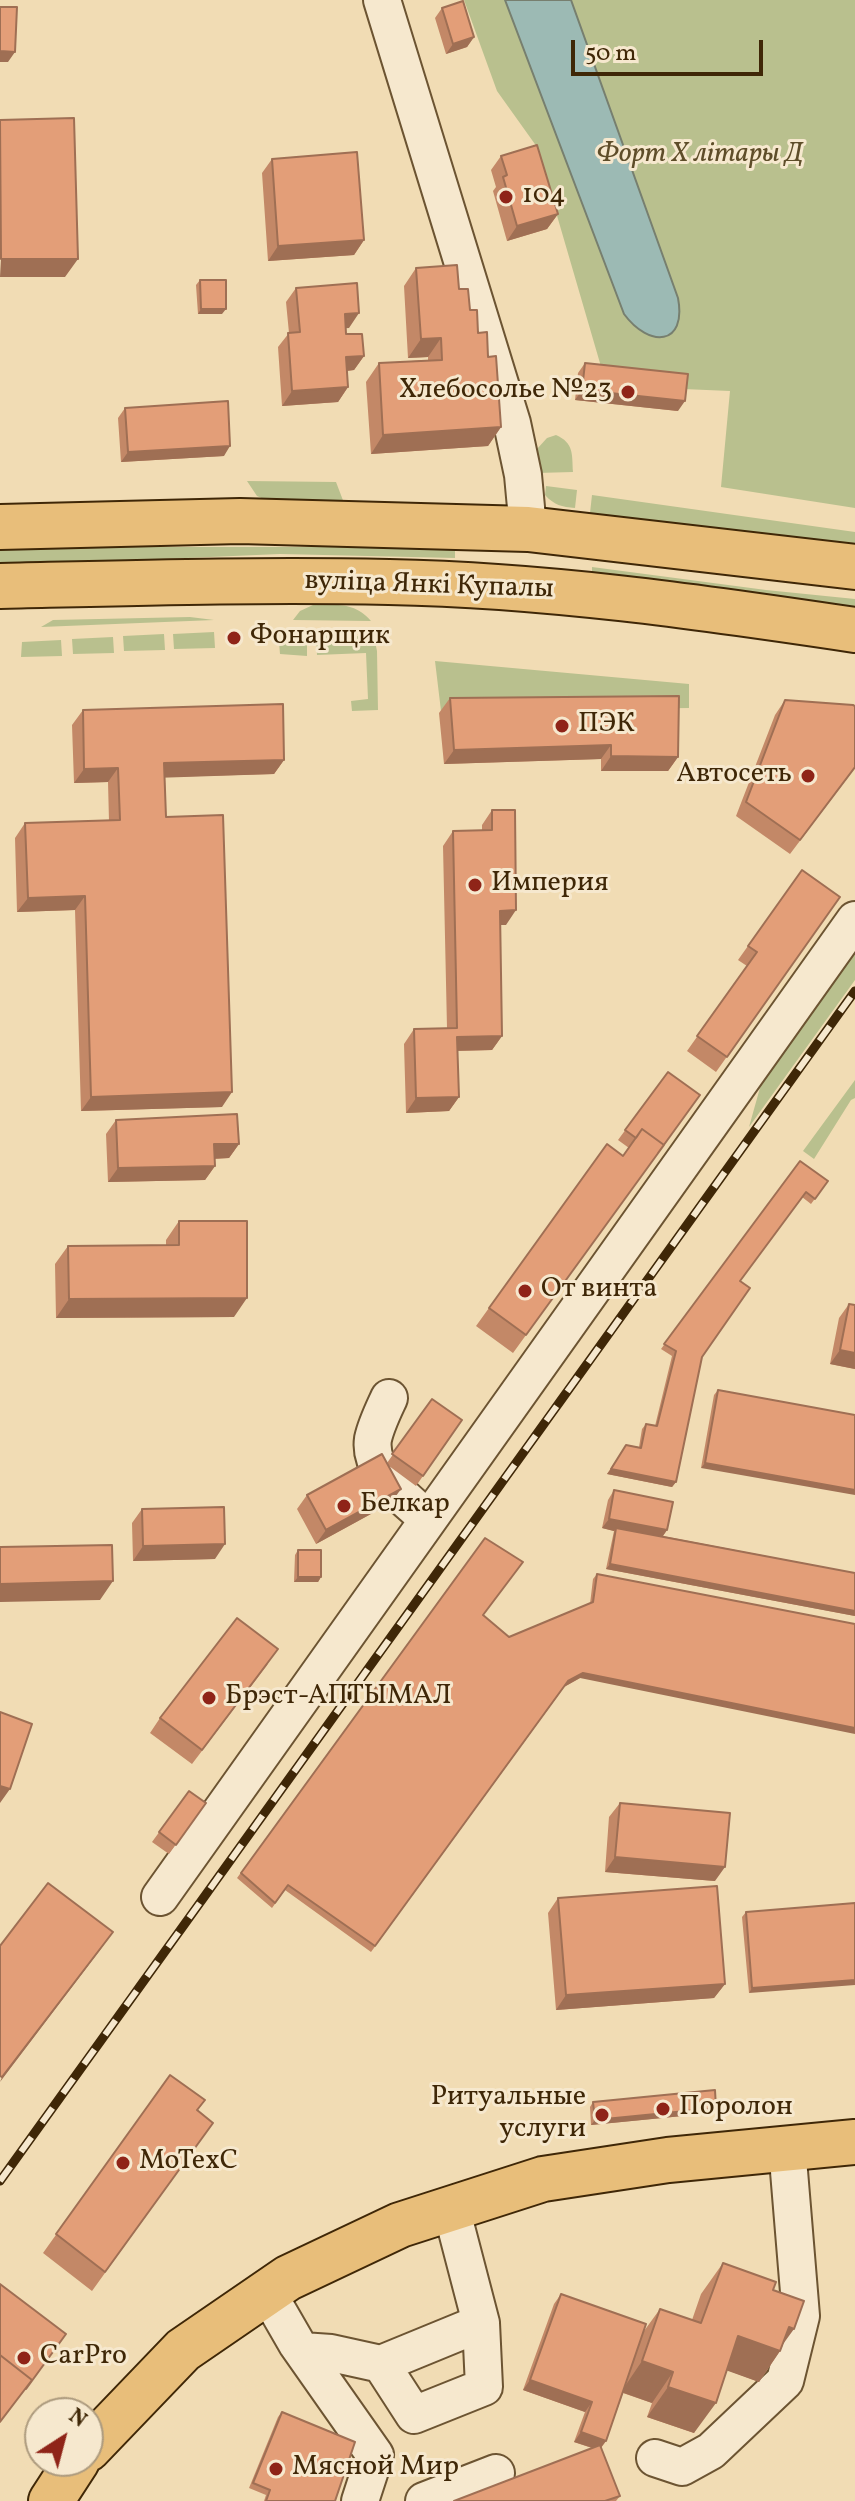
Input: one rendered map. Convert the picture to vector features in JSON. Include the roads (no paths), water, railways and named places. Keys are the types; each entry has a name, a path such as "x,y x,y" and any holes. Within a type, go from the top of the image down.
{"main road":[{"path":"0,527 240,521 528,529 855,567"},
{"path":"525,589 528,529"},
{"name":"вуліца Янкі Купалы","path":"0,586 389,582 525,589 719,609 855,630"},
{"path":"104,2432 183,2350 288,2278 400,2225 543,2179 668,2160 855,2142"},
{"path":"51,2501 67,2477"}],"lane":[{"path":"382,0 512,423 523,475 528,529"},
{"path":"160,1897 855,920"},
{"path":"389,1398 373,1441 375,1458 389,1481 427,1519"},
{"path":"655,2458 682,2467 711,2451 785,2381 801,2316 787,2147"},
{"path":"381,2364 414,2415 484,2387 481,2323 451,2208"},
{"path":"267,2292 302,2351 375,2455 360,2501"},
{"path":"302,2351 331,2353 381,2364 481,2323"},
{"path":"424,2501 496,2473"}],"water":[{"path":"505,0 571,0 678,298 677,326 664,337 644,333 624,314"}],"railway":[{"path":"0,2181 855,991"}],"place":[{"name":"104","path":"506,197"},
{"name":"Хлебосолье №23","path":"628,392"},
{"name":"Фонарщик","path":"234,638"},
{"name":"ПЭК","path":"562,726"},
{"name":"Автосеть","path":"808,776"},
{"name":"Империя","path":"475,885"},
{"name":"От винта","path":"525,1291"},
{"name":"Белкар","path":"344,1506"},
{"name":"Брэст-АПТЫМАЛ","path":"209,1698"},
{"name":"Поролон","path":"663,2109"},
{"name":"Ритуальные услуги","path":"602,2115"},
{"name":"MoTexC","path":"123,2163"},
{"name":"CarPro","path":"24,2358"},
{"name":"Мясной Мир","path":"276,2469"}],"park label":[{"name":"Форт X літары Д","path":"700,156"}]}
